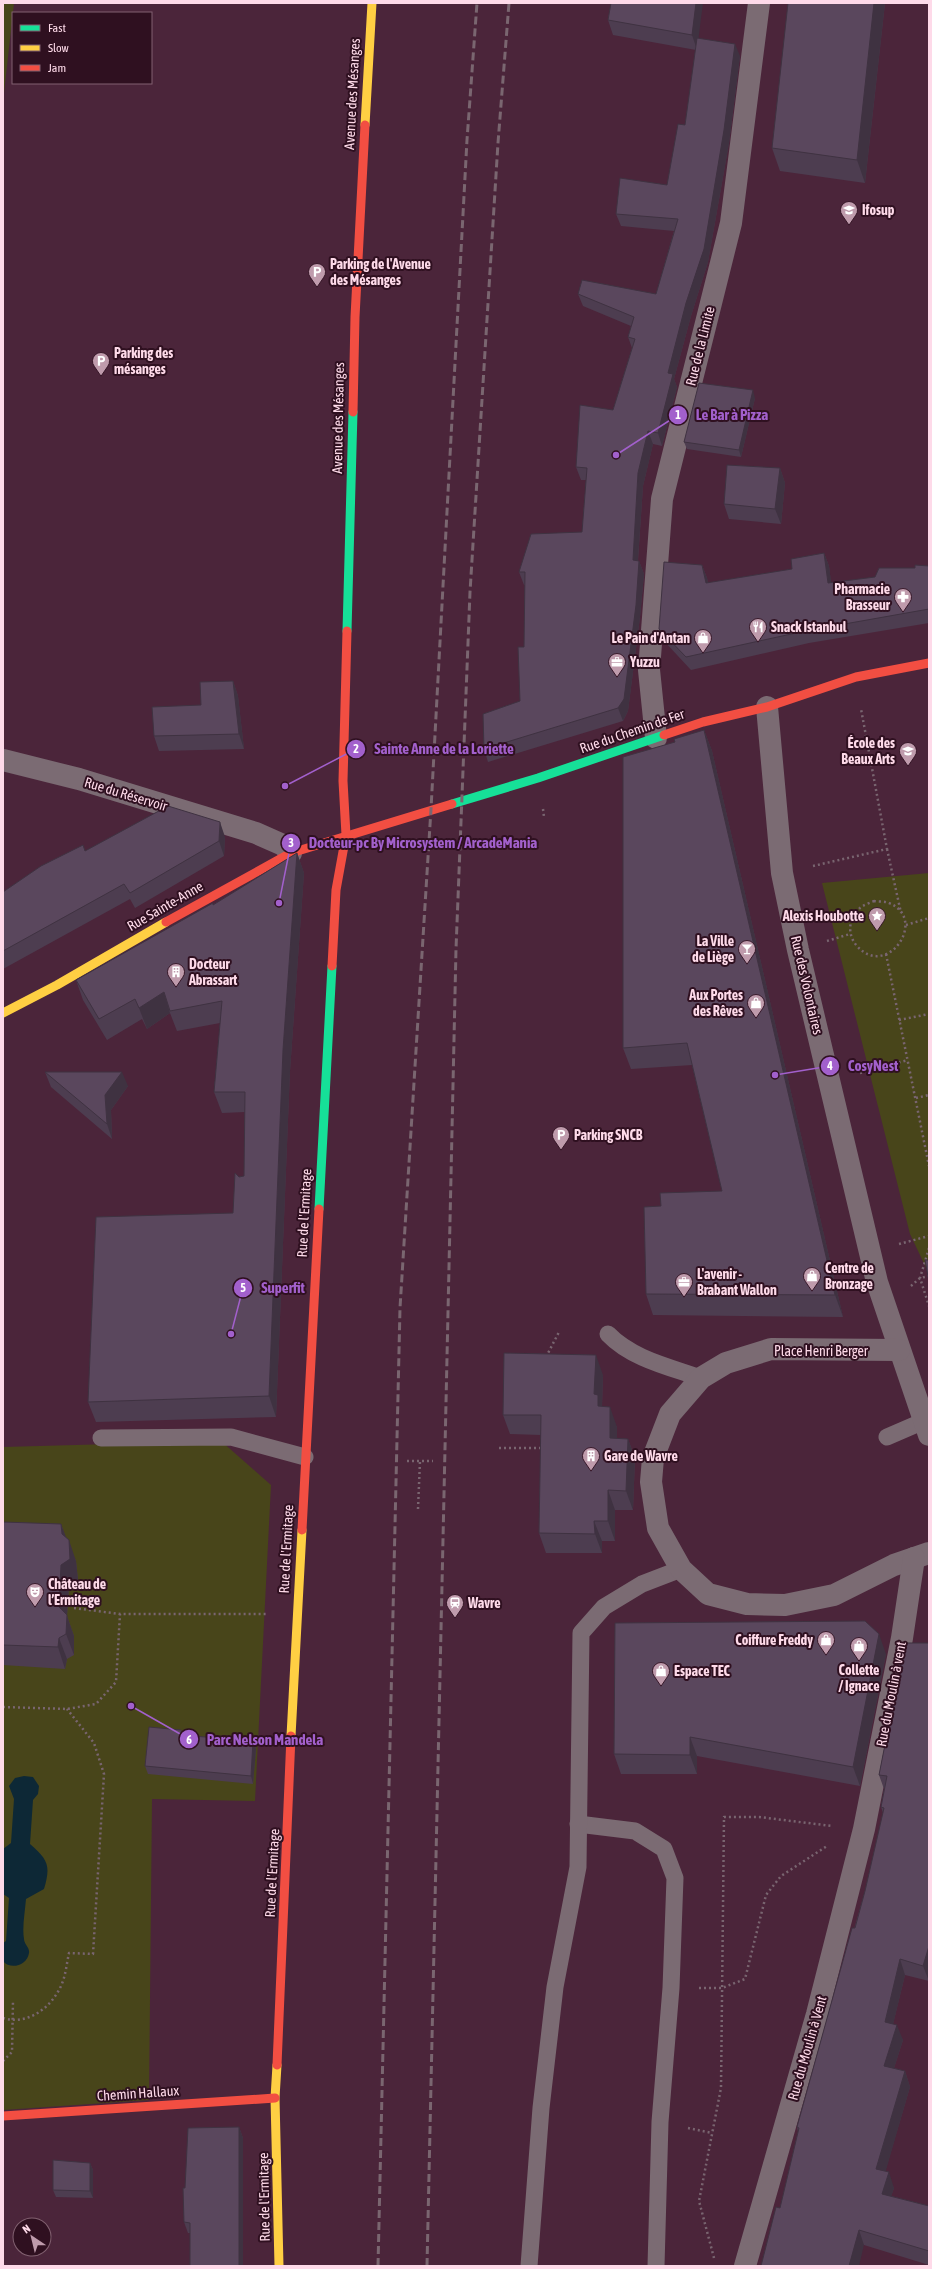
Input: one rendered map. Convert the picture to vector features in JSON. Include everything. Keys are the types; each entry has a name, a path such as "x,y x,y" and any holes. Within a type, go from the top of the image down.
{"street":[{"name":"Avenue des Mésanges","path":"346,835 343,781 355,317 372,3"},
{"name":"Rue de la Limite","path":"656,738 649,670 662,499 731,223 759,3"},
{"name":"Rue du Chemin de Fer","path":"346,835 538,778 703,722 767,707 856,677 929,663"},
{"name":"Rue des Volontaires","path":"767,707 782,873 877,1282 899,1350"},
{"name":"Rue du Réservoir","path":"3,760 79,779 256,833 283,845 291,853"},
{"name":"Rue Sainte-Anne","path":"3,1013 64,981 250,874 291,853 346,835"},
{"name":"Rue de l'Ermitage","path":"279,2266 276,2098 297,1614 336,890 346,835"},
{"name":"Place Henri Berger","path":"899,1350 771,1349 726,1363 701,1378 670,1414 653,1458 651,1476 658,1528 681,1569 708,1594 747,1604 785,1605 834,1595 894,1565 922,1556"},
{"path":"899,1350 927,1428"},
{"name":"Rue du Moulin à vent","path":"859,1829 922,1556"},
{"name":"Rue du Moulin à Vent","path":"745,2266 817,2014 859,1829"},
{"name":"Chemin Hallaux","path":"3,2116 276,2098"}],"lane":[{"path":"608,1334 617,1343 638,1356 701,1378"},
{"path":"887,1437 927,1428"},
{"path":"101,1438 231,1437 305,1457"},
{"path":"529,2266 544,2086 555,1988 578,1867 581,1633 604,1608 642,1584 681,1569"},
{"path":"578,1824 635,1831 664,1849 676,1878 671,1988 660,2122 656,2266"}],"path":[{"path":"856,677 867,750 901,913 906,925 904,938 896,948 886,954 870,954 857,946 850,934 851,921 860,908 874,901 889,903 901,913"},
{"path":"782,873 887,849"},
{"path":"906,925 929,918"},
{"path":"886,954 929,1166"},
{"path":"899,1020 929,1014"},
{"path":"829,1080 908,1060"},
{"path":"916,1098 929,1095"},
{"path":"929,1248 920,1278 929,1306"},
{"path":"543,1363 559,1332"},
{"path":"542,1440 542,1448"},
{"path":"498,1448 548,1447"},
{"path":"407,1461 433,1461"},
{"path":"418,1509 420,1461"},
{"path":"74,1608 120,1614 297,1614"},
{"path":"3,1707 67,1709 96,1704 116,1682 120,1614"},
{"path":"3,2018 12,2021 32,2017 50,2003 62,1982 69,1953 94,1954 104,1774 94,1743 67,1709"},
{"path":"716,2266 699,2201 721,2088 724,1817 765,1818 859,1829"},
{"path":"671,1988 722,1988 744,1979 766,1895 781,1876 859,1829"},
{"path":"3,2061 12,2052 13,2001"}],"shaded area":[{"path":"3,3 14,3 12,12 3,102"},
{"path":"929,873 929,1274 910,1234 822,883"},
{"path":"221,1441 271,1485 255,1801 152,1799 149,2100 3,2110 3,1447"}],"water":[{"path":"24,1776 33,1777 39,1786 38,1794 33,1800 30,1844 41,1854 44,1859 47,1874 44,1889 26,1899 23,1934 24,1941 29,1949 29,1953 28,1957 22,1964 14,1966 6,1964 3,1961 3,1943 6,1941 9,1898 3,1894 3,1849 11,1843 14,1799 9,1786 15,1778"}],"building":[{"path":"611,3 696,3 692,35 608,20"},
{"path":"788,3 874,3 857,160 772,148"},
{"path":"697,38 735,44 724,130 704,249 686,303 668,373 673,374 658,433 648,431 638,473 633,560 639,561 636,605 624,699 618,708 484,749 483,714 520,701 518,647 524,647 525,572 519,572 531,534 582,532 587,468 576,467 580,405 613,410 635,339 628,337 634,317 578,294 582,280 656,294 678,219 616,214 620,178 667,185 678,124 685,125"},
{"path":"699,383 753,390 739,450 684,442"},
{"path":"727,465 780,468 775,509 724,504"},
{"path":"824,553 828,583 875,577 879,568 915,568 915,565 929,566 929,609 805,631 686,657 659,629 664,562 702,565 706,583 792,569 791,559"},
{"path":"233,681 239,734 154,736 152,707 201,705 200,682"},
{"path":"704,730 835,1295 646,1294 644,1207 661,1206 660,1193 722,1191 687,1043 623,1048 623,757 675,742 674,739"},
{"path":"168,806 220,822 219,841 130,893 124,884 3,951 3,892 41,866 83,845 85,851"},
{"path":"297,853 283,1050 269,1396 88,1402 96,1217 233,1213 235,1173 239,1177 244,1176 245,1092 214,1092 222,1001 170,1011 164,992 139,1008 135,999 99,1019 76,980 213,903 213,905"},
{"path":"45,1072 122,1072 105,1095 107,1124"},
{"path":"925,1260 929,1260 929,1282"},
{"name":"Gare de Wavre","path":"504,1353 596,1355 594,1394 598,1395 598,1406 610,1407 610,1438 628,1439 626,1491 608,1490 608,1521 594,1521 595,1534 539,1533 541,1415 503,1415"},
{"name":"Château de l’Ermitage","path":"3,1522 61,1524 62,1534 69,1540 70,1559 61,1565 59,1607 67,1615 66,1634 59,1638 58,1647 3,1645"},
{"path":"865,1621 879,1634 853,1767 690,1737 690,1755 614,1754 615,1623"},
{"path":"905,1643 929,1643 929,1946 923,1966 900,1959 885,2022 897,2025 884,2066 905,2071 876,2169 889,2172 882,2194 929,2206 929,2251 859,2230 849,2266 761,2266 776,2207 780,2208 799,2128 797,2127 852,1928 855,1928 865,1891 884,1808 881,1807 887,1776 879,1775"},
{"path":"149,1727 181,1730 181,1735 253,1741 251,1776 145,1766"},
{"path":"239,2127 239,2266 190,2266 190,2223 184,2222 183,2188 185,2188 188,2128"},
{"path":"53,2160 90,2163 90,2191 53,2190"}],"railway":[{"path":"378,2266 400,1308 431,809 467,140 477,3"},
{"path":"427,2266 456,949 470,592 498,143 509,3"}],"traffic: fast":[{"path":"347,631 353,412"},
{"path":"452,804 538,778 664,735"},
{"path":"319,1209 332,966"}],"traffic: slow":[{"path":"365,125 372,3"},
{"path":"3,1013 57,985 166,922"},
{"path":"291,1736 302,1530"},
{"path":"277,2065 275,2098 279,2266"}],"traffic: jam":[{"path":"353,412 355,317 365,125"},
{"path":"332,966 336,890 346,835 343,781 347,631"},
{"path":"664,735 703,722 767,707 856,677 929,663"},
{"path":"166,922 291,853 452,804"},
{"path":"302,1530 319,1209"},
{"path":"277,2065 291,1736"},
{"path":"3,2116 275,2098"}],"place":[{"name":"Ifosup","path":"849,225"},
{"name":"Parking de l'Avenue des Mésanges","path":"317,287"},
{"name":"Parking des mésanges","path":"101,376"},
{"name":"Le Bar à Pizza","path":"616,455"},
{"name":"Pharmacie Brasseur","path":"903,612"},
{"name":"Snack Istanbul","path":"758,642"},
{"name":"Le Pain d'Antan","path":"703,653"},
{"name":"Yuzzu","path":"617,677"},
{"name":"École des Beaux Arts","path":"908,766"},
{"name":"Sainte Anne de la Loriette","path":"285,786"},
{"name":"Docteur-pc By Microsystem / ArcadeMania","path":"279,903"},
{"name":"Alexis Houbotte","path":"877,931"},
{"name":"La Ville de Liège","path":"747,964"},
{"name":"Docteur Abrassart","path":"176,987"},
{"name":"Aux Portes des Rêves","path":"756,1018"},
{"name":"CosyNest","path":"775,1075"},
{"name":"Parking SNCB","path":"561,1150"},
{"name":"Centre de Bronzage","path":"812,1291"},
{"name":"L'avenir - Brabant Wallon","path":"684,1297"},
{"name":"Superfit","path":"231,1334"},
{"name":"Gare de Wavre","path":"591,1471"},
{"name":"Château de l’Ermitage","path":"35,1607"},
{"name":"Wavre","path":"455,1618"},
{"name":"Coiffure Freddy","path":"826,1655"},
{"name":"Collette / Ignace","path":"859,1661"},
{"name":"Espace TEC","path":"661,1686"},
{"name":"Parc Nelson Mandela","path":"131,1706"}]}
